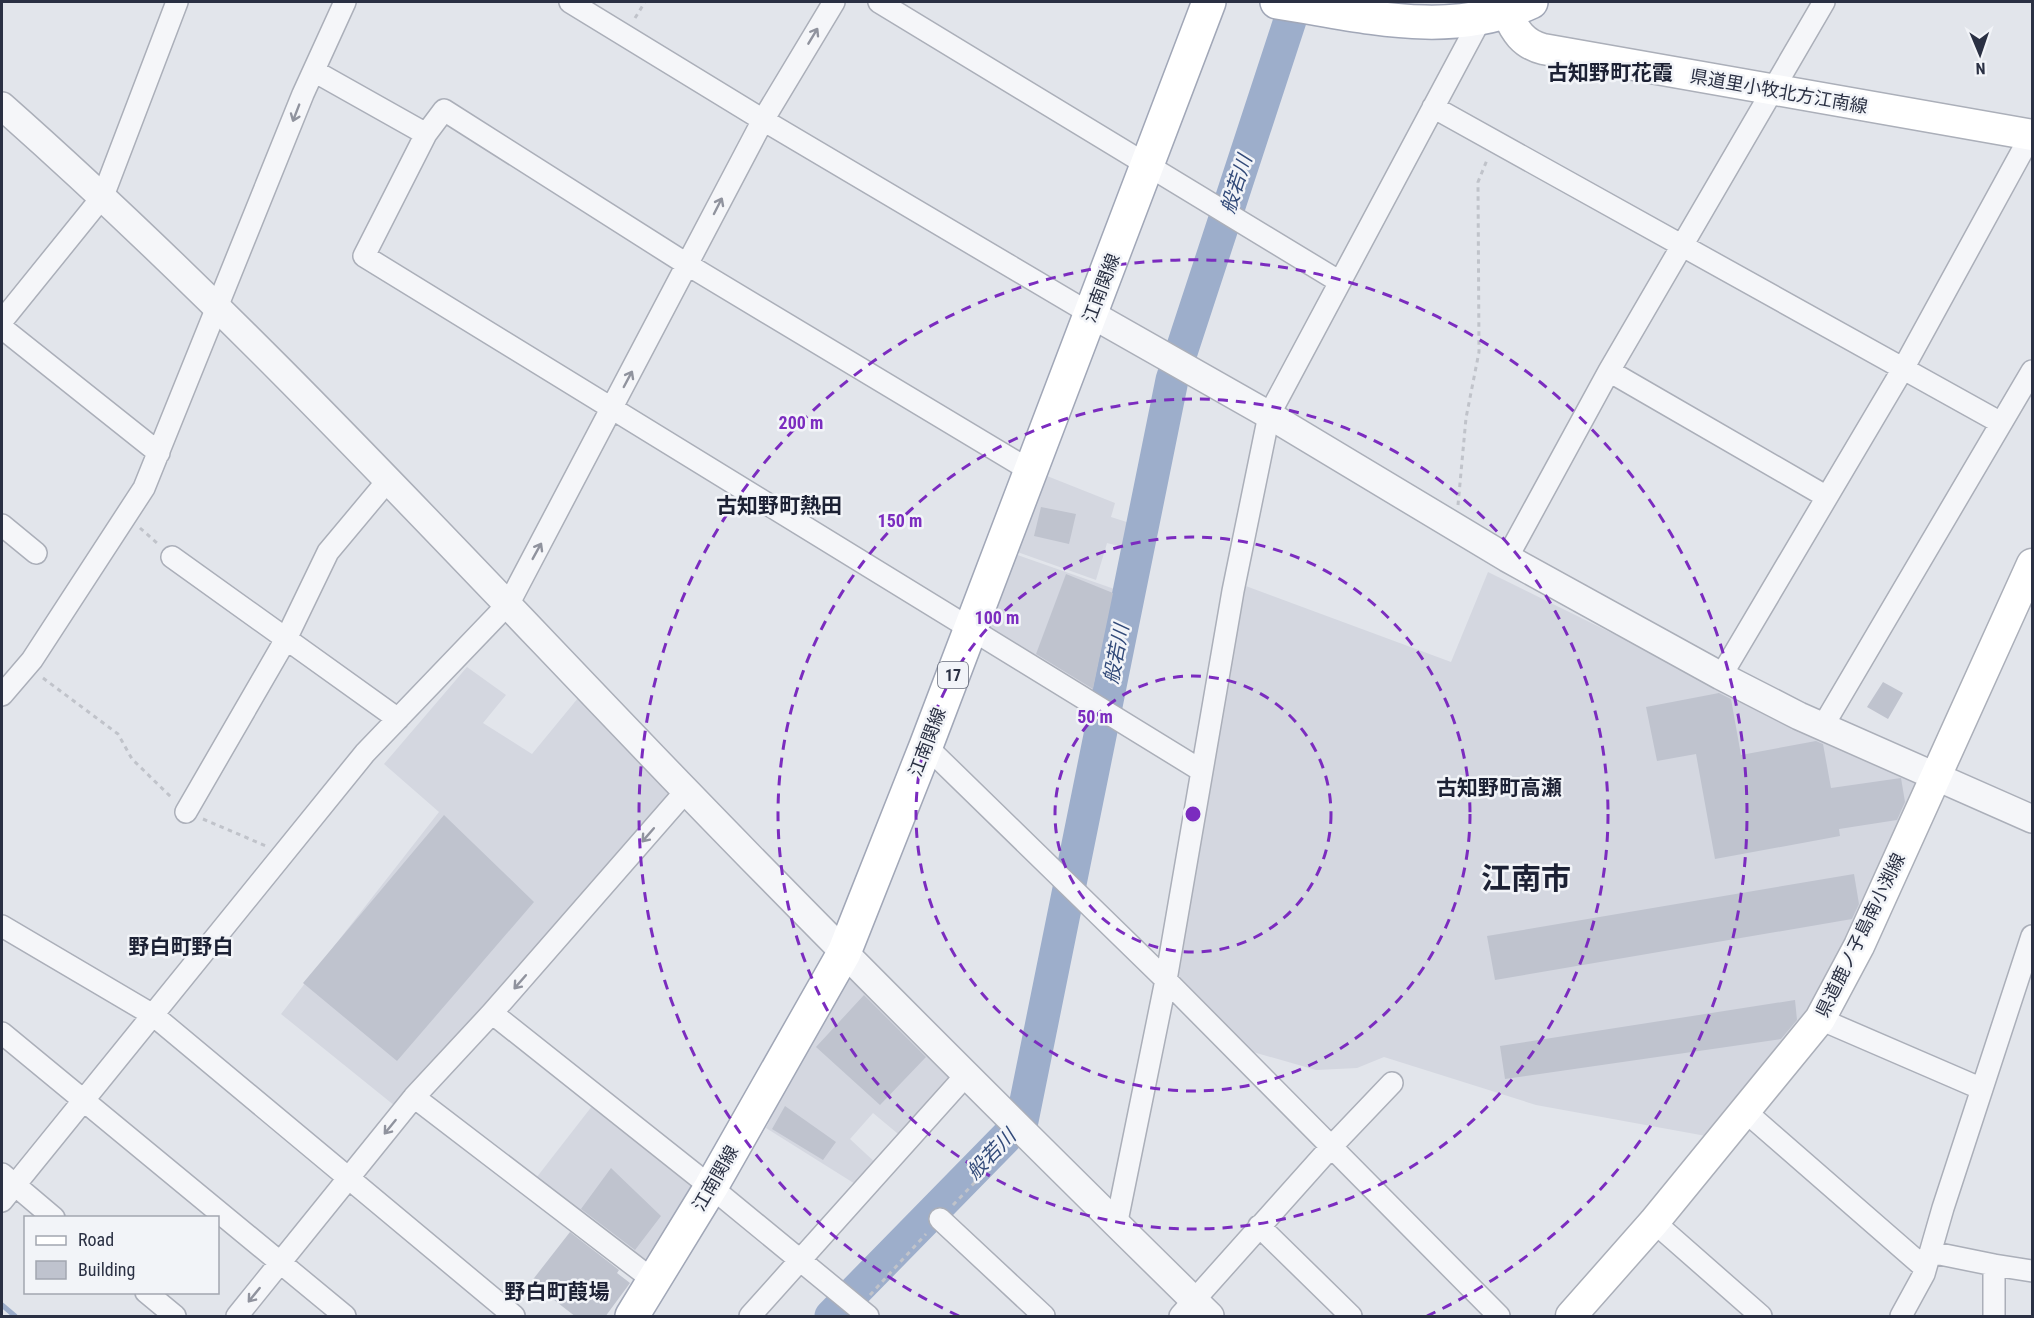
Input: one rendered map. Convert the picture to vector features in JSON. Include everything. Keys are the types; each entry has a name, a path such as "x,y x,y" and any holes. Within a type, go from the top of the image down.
{"main road":[{"name":"江南関線","path":"632,1317 711,1187 844,953 926,746 1209,2"},
{"path":"1277,2 1408,23 1506,11"},
{"name":"県道里小牧北方江南線","path":"1506,11 1515,29 1533,46 2032,135"},
{"name":"県道鹿ノ子島南小渕線","path":"1571,1317 1746,1112 1820,1019 1859,946 2032,564"}],"street":[{"path":"2,321 103,196 177,2"},
{"path":"2,695 27,666 144,488 314,70 345,2"},
{"path":"570,2 763,120 1091,314 1269,415 1507,558 1720,676 1823,726 2032,819"},
{"path":"51,1216 6,1187 84,1101 365,753 508,603 612,411 763,120 834,2"},
{"path":"879,2 1340,282"},
{"path":"1507,558 1609,371 1824,2"},
{"path":"1116,1226 1166,980 1233,591 1269,415 1433,107 1506,11"},
{"path":"314,70 426,134"},
{"path":"2,106 103,196 217,305 389,479 844,953 1116,1226 1194,1311 1258,1226 1392,1083"},
{"path":"1433,107 2001,423"},
{"path":"1031,471 688,265 444,110 426,134 364,256 612,411 1202,771"},
{"path":"1720,676 1904,368 2032,135"},
{"path":"2,328 159,453"},
{"path":"1609,371 1827,497"},
{"path":"1823,726 2032,371"},
{"path":"186,812 286,639 328,552 389,479"},
{"path":"2,525 36,553"},
{"path":"172,557 398,719"},
{"path":"926,746 1166,980 1499,1317"},
{"path":"237,1317 414,1097 492,1013 686,791"},
{"path":"2,926 153,1015 514,1317"},
{"path":"1901,1317 1928,1260 2032,936"},
{"path":"492,1013 711,1187 868,1317"},
{"path":"1820,1019 1982,1089"},
{"path":"2,1033 345,1317"},
{"path":"750,1317 967,1074"},
{"path":"414,1097 653,1280"},
{"path":"1746,1112 1928,1260 1994,1264 2032,1271"},
{"path":"940,1219 1044,1317"},
{"path":"1654,1222 1761,1317"},
{"path":"1258,1226 1351,1317"},
{"path":"1994,1264 1994,1317"},
{"path":"147,1294 175,1317"}],"path":[{"path":"1456,527 1466,418 1479,352 1478,182 1495,142"},
{"path":"126,516 172,557"},
{"path":"27,666 118,734 132,759 186,812 284,853"}],"shaded area":[{"path":"1042,474 1115,503 1111,517 1136,525 1130,549 1107,543 1096,580 1012,550"},
{"path":"1009,552 1120,591 1098,701 979,629"},
{"path":"1488,572 1715,684 1925,782 1814,1017 1717,1138 1536,1105 1384,1057 1357,1068 1316,1070 1246,1050 1175,979 1243,585 1451,662"},
{"path":"467,667 506,695 483,723 532,754 583,692 677,792 395,1106 281,1014 439,812 384,764"},
{"path":"847,960 959,1077 903,1138 873,1113 850,1139 879,1166 860,1187 766,1128"},
{"path":"596,1101 705,1188 652,1274 533,1182"}],"building":[{"path":"1041,507 1076,514 1069,544 1034,536"},
{"path":"1066,574 1113,593 1093,689 1036,654"},
{"path":"1883,682 1903,693 1888,719 1867,707"},
{"path":"1719,693 1731,699 1741,755 1816,741 1823,744 1831,788 1901,778 1905,802 1897,820 1839,829 1840,836 1715,859 1696,754 1657,761 1646,707"},
{"path":"444,815 534,902 397,1061 303,983"},
{"path":"1854,874 1859,904 1852,919 1495,980 1487,936"},
{"path":"864,995 926,1057 880,1105 816,1047"},
{"path":"1795,1000 1797,1020 1781,1039 1505,1079 1500,1046"},
{"path":"785,1106 836,1142 823,1160 772,1129"},
{"path":"611,1168 661,1216 635,1250 581,1209"},
{"path":"570,1232 619,1270 617,1273 630,1283 605,1317 576,1317 531,1282"}],"waterway":[{"name":"般若川","path":"831,1316 1022,1121 1172,380 1296,2"},
{"path":"2,1305 15,1316"}],"district":[{"name":"古知野町花霞","path":"1610,73"},
{"name":"古知野町熱田","path":"779,506"},
{"name":"古知野町高瀬","path":"1499,788"},
{"name":"江南市","path":"1526,878"},
{"name":"野白町野白","path":"181,947"},
{"name":"野白町葭場","path":"557,1292"}]}
